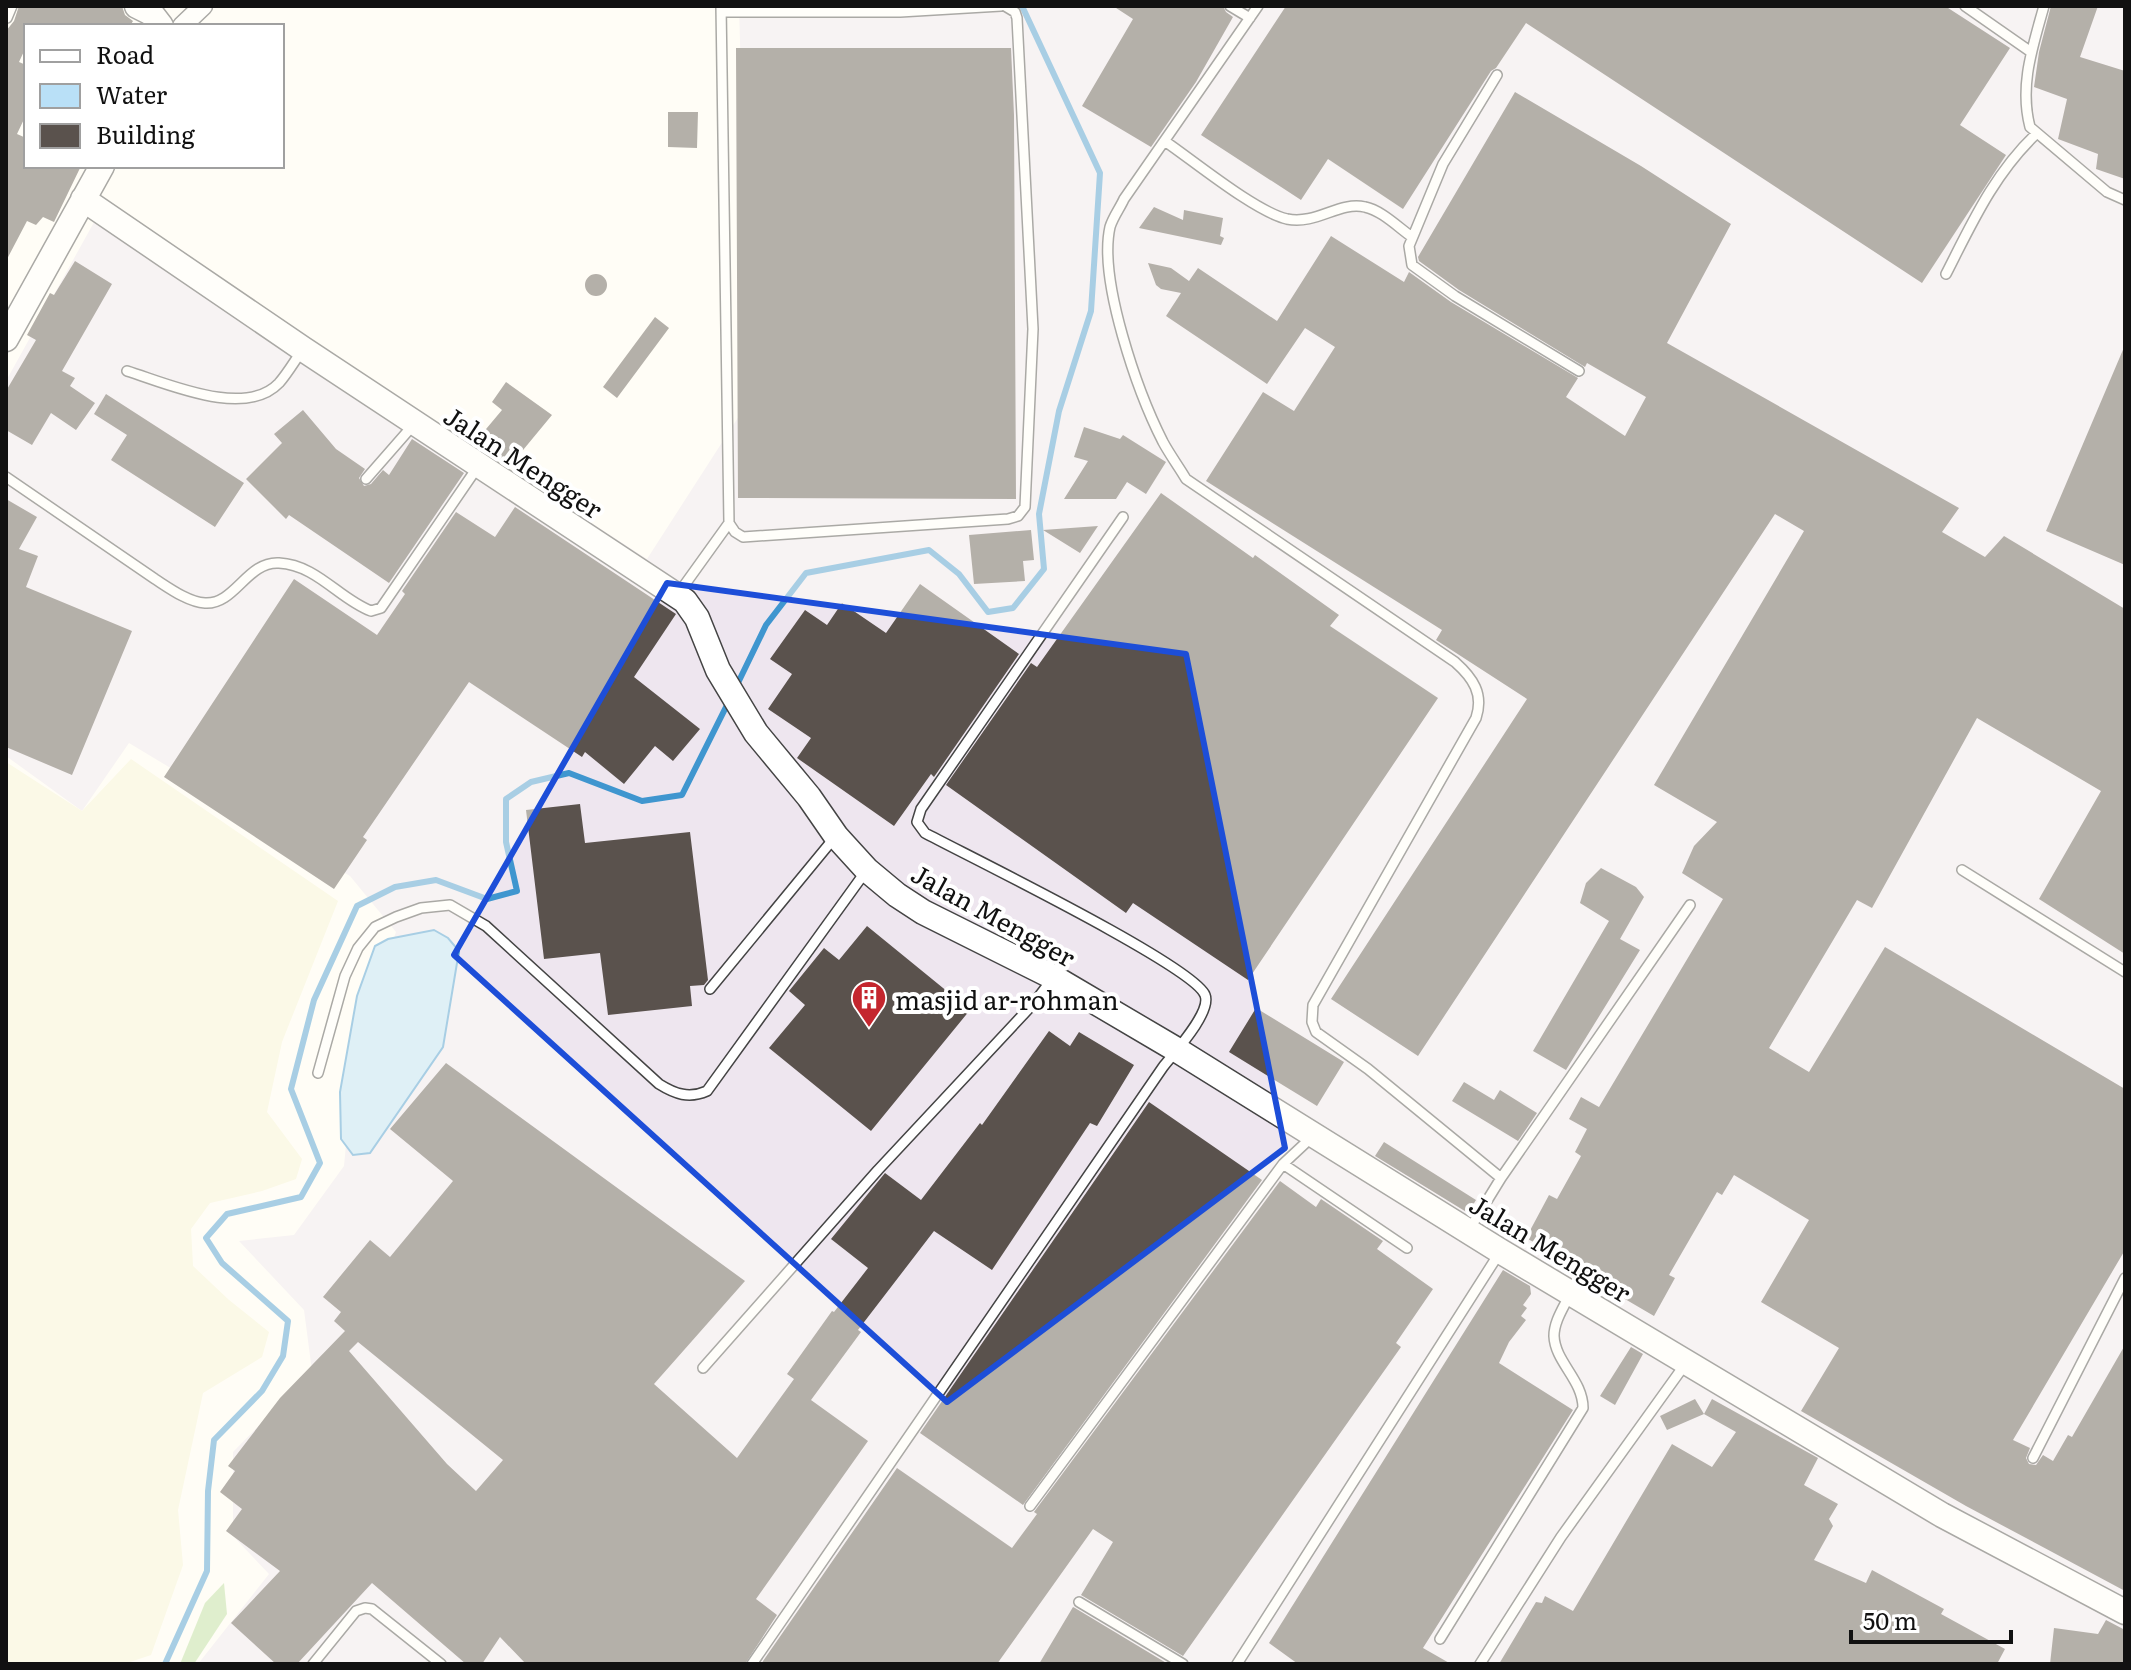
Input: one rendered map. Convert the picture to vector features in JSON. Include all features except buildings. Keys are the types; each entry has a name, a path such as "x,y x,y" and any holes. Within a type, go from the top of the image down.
{"street":[{"path":"137,6 151,13 159,24"},
{"path":"184,24 203,6"},
{"path":"6,339 101,168"},
{"name":"Jalan Mengger","path":"83,199 303,349 685,601 697,618 718,670 756,733 809,797 836,836 867,870 923,912 1053,977 1177,1050 1500,1251 1942,1515 2125,1612"}],"lane":[{"path":"7,18 12,6"},
{"path":"677,595 729,523 722,9 1003,6 1015,12 1033,329 1025,507 1018,516 1008,519 743,537 729,523"},
{"path":"1230,6 1250,18"},
{"path":"1258,6 1124,199 1111,224 1107,251 1112,287 1130,359 1163,441 1186,479 1455,662 1470,675 1477,689 1480,707 1476,718 1313,1005 1312,1022 1316,1032 1368,1069 1501,1178"},
{"path":"1965,6 2031,52"},
{"path":"2044,6 2024,93 2030,127 2107,192 2125,200"},
{"path":"1497,75 1443,164 1409,246 1412,265 1455,296 1579,371"},
{"path":"1946,274 1985,197 2014,155 2036,134"},
{"path":"1166,142 1254,202 1284,218 1301,221 1351,206 1368,207 1412,237"},
{"path":"127,371 219,399 258,396 277,385 303,349"},
{"path":"366,479 415,423"},
{"path":"6,477 180,594 205,603 224,599 258,568 277,562 316,574 371,611 381,608 480,464"},
{"path":"752,1664 1195,1026 1206,1003 1205,993 1190,978 1145,949 925,833 917,822 921,809 1123,517"},
{"path":"710,989 836,836"},
{"path":"318,1073 345,976 358,948 375,927 396,917 421,908 450,905 486,926 659,1084 674,1094 695,1097 707,1091 867,870"},
{"path":"1962,870 2125,972"},
{"path":"1468,1231 1501,1178 1690,905"},
{"path":"703,1368 878,1170 1034,1003 1053,977"},
{"path":"1030,1506 1283,1164 1313,1136"},
{"path":"1283,1164 1407,1248"},
{"path":"1237,1664 1500,1251"},
{"path":"2033,1458 2125,1278"},
{"path":"1440,1639 1583,1408 1583,1393 1556,1345 1554,1334 1559,1315 1571,1293"},
{"path":"1480,1664 1561,1537 1687,1361"},
{"path":"1079,1602 1183,1664"},
{"path":"313,1664 356,1611 365,1608 372,1609 441,1664"}],"highlighted area":[{"path":"667,583 1186,654 1285,1148 947,1402 454,955"}],"shaded area":[{"path":"739,6 2125,6 2125,1664 198,1664 269,1574 233,1536 233,1452 312,1371 304,1310 239,1241 294,1235 344,1166 355,1049 396,932 350,876 129,743 82,811 6,756 6,381 103,206 647,559 750,399"},
{"path":"131,759 338,901 282,1042 267,1112 302,1159 296,1179 262,1191 210,1203 191,1229 193,1266 269,1332 262,1357 203,1393 178,1510 183,1565 151,1655 124,1664 6,1664 6,762 82,811"}],"green space":[{"path":"224,1583 227,1614 194,1664 180,1664 205,1603"}],"water":[{"path":"434,930 448,938 459,951 443,1047 370,1153 353,1155 341,1139 340,1092 357,996 375,946 388,939"}],"waterway":[{"path":"736,687 766,625 806,573 929,550 959,574 988,612 1013,608 1044,569 1039,514 1059,411 1091,311 1100,173 1022,6"},
{"path":"165,1664 207,1571 208,1491 214,1440 262,1391 283,1356 288,1321 222,1263 206,1238 227,1214 301,1197 320,1163 291,1089 314,1000 357,906 395,887 436,880 487,899 517,891 506,842 506,799 531,782 569,773 642,801 682,795 729,701"}],"place":[{"name":"masjid ar-rohman","path":"869,1029"}]}
